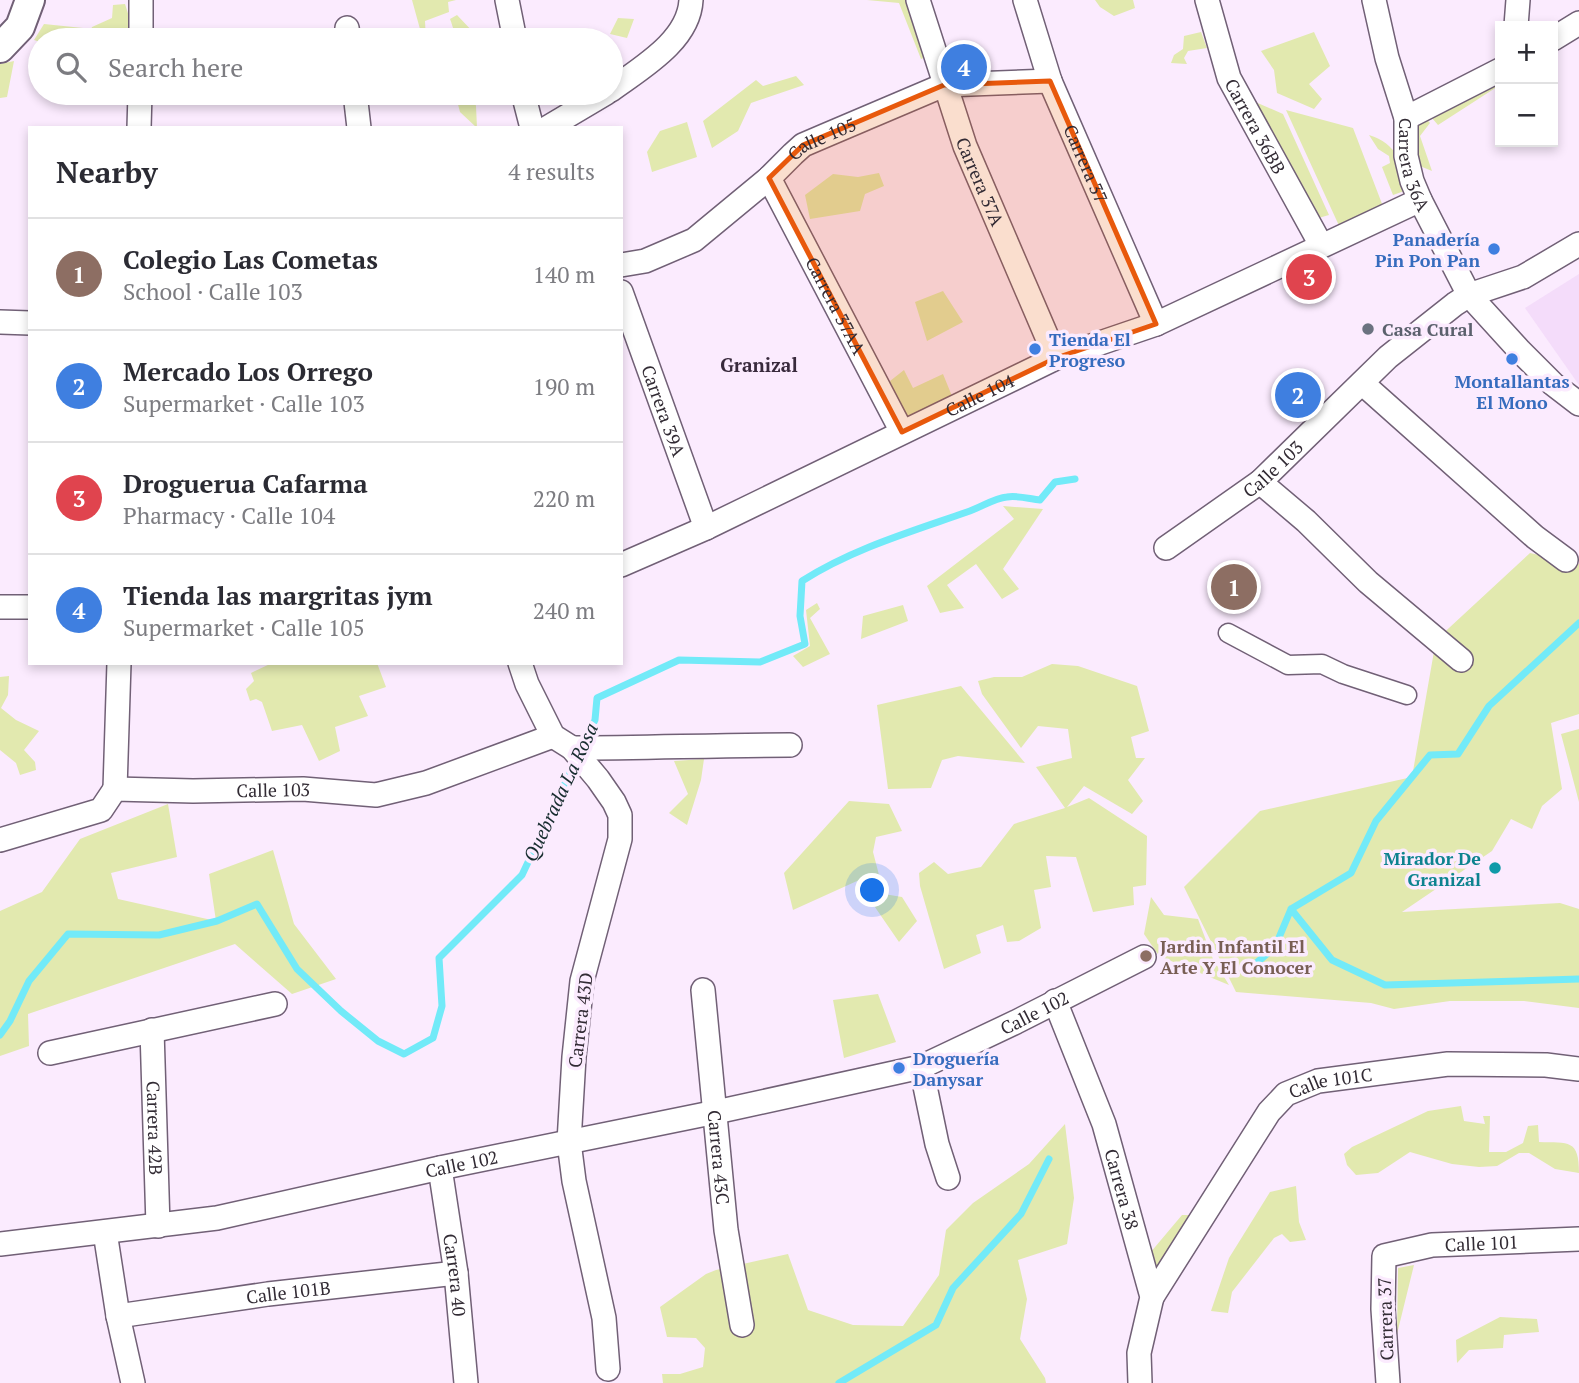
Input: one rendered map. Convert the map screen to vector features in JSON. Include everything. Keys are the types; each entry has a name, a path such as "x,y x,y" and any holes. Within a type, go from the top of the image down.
{"street":[{"path":"0,48 20,27 30,0"},
{"path":"141,0 141,28"},
{"path":"507,0 513,28"},
{"name":"Carrera 37A","path":"918,0 944,85 985,196 1056,358"},
{"name":"Carrera 37","path":"1026,0 1050,81 1157,324"},
{"name":"Carrera 36BB","path":"1208,0 1229,78 1321,245"},
{"name":"Carrera 36A","path":"1374,0 1387,58 1405,118 1406,156 1420,200 1469,295 1520,351 1577,404"},
{"path":"1516,21 1518,0"},
{"path":"623,81 653,59 686,25 691,3"},
{"path":"1558,36 1579,23"},
{"path":"1405,118 1495,73"},
{"name":"Calle 105","path":"623,265 645,261 694,240 769,178 803,145 944,85 1050,81"},
{"path":"139,105 139,126"},
{"path":"356,105 359,126"},
{"path":"526,105 531,126"},
{"path":"550,126 586,105"},
{"name":"Carrera 37AA","path":"769,178 902,432"},
{"name":"Calle 104","path":"623,564 706,528 1056,358 1157,324 1420,200"},
{"name":"Calle 103","path":"1166,548 1260,482 1388,357 1469,295 1523,276 1579,244"},
{"name":"Carrera 39A","path":"623,298 706,528"},
{"path":"0,322 28,323"},
{"path":"1362,383 1535,537 1566,560"},
{"path":"1260,482 1307,521 1318,535 1378,591 1461,660"},
{"path":"0,607 28,607"},
{"path":"1228,633 1288,665 1322,664 1343,674 1407,695"},
{"path":"0,840 101,810 115,789 119,665"},
{"name":"Carrera 43D","path":"521,665 527,684 563,742 598,779 614,802 621,821 620,839 582,981 573,1058 569,1142 574,1181 604,1318 608,1369"},
{"name":"Calle 103","path":"115,789 303,789 376,795 563,742 693,747 773,743 790,745"},
{"name":"Calle 102","path":"0,1244 216,1218 921,1067 1144,957"},
{"name":"Carrera 43C","path":"703,990 726,1230 742,1325"},
{"name":"Carrera 38","path":"1055,1000 1104,1124 1152,1297 1139,1353 1140,1383"},
{"path":"50,1053 275,1004"},
{"name":"Carrera 42B","path":"152,1030 158,1226"},
{"name":"Calle 101C","path":"1152,1297 1269,1112 1286,1094 1318,1081 1448,1064 1546,1065 1579,1069"},
{"path":"921,1067 937,1144 948,1178"},
{"name":"Carrera 40","path":"440,1168 456,1273 466,1383"},
{"path":"106,1232 118,1316 133,1383"},
{"name":"Calle 101","path":"1384,1255 1432,1245 1579,1239"},
{"name":"Carrera 37","path":"1384,1255 1382,1309 1388,1383"},
{"name":"Calle 101B","path":"118,1316 268,1294 456,1273"}],"highlighted area":[{"path":"1050,81 1156,324 1056,358 902,432 769,178 803,145 944,85"}],"shaded area":[{"path":"1579,274 1579,385 1525,308"}],"green space":[{"path":"412,0 456,0 448,2 449,12 425,21 425,28 420,28"},
{"path":"867,0 910,0 929,56 921,59 899,3"},
{"path":"1095,0 1133,0 1135,8 1114,16 1100,7"},
{"path":"125,4 133,28 92,28 112,18 113,5"},
{"path":"457,15 469,28 453,28 450,19"},
{"path":"618,18 634,19 627,38 623,37 623,28 613,28"},
{"path":"44,24 83,28 42,28"},
{"path":"1201,32 1207,48 1188,51 1184,58 1187,64 1171,63 1174,55 1183,49 1184,36"},
{"path":"1314,32 1330,66 1309,84 1322,99 1314,109 1277,93 1274,70 1261,51"},
{"path":"14,61 7,97 0,98 0,64"},
{"path":"796,76 804,85 751,103 738,131 712,148 703,121 756,80 763,86"},
{"path":"1495,77 1495,88 1438,125 1425,110"},
{"path":"1253,101 1283,114 1329,215 1315,219"},
{"path":"458,105 476,105 477,126 475,126 460,112"},
{"path":"1286,110 1353,128 1384,209 1341,230"},
{"path":"1424,116 1430,123 1420,136 1432,171 1415,164 1411,132"},
{"path":"687,122 697,157 652,172 647,152 660,131"},
{"path":"1369,135 1392,149 1401,163 1410,189 1393,195 1382,167 1390,163 1389,156 1378,149"},
{"path":"879,173 884,186 865,194 860,211 810,219 805,195 833,174 858,177"},
{"path":"943,291 963,322 927,341 915,302"},
{"path":"904,370 913,388 943,374 954,401 907,421 890,381"},
{"path":"1003,506 1043,509 1003,569 1019,589 1002,599 976,564 947,585 964,608 940,613 927,586 1014,519"},
{"path":"1530,553 1579,564 1579,714 1551,723 1562,789 1542,806 1532,829 1511,819 1492,851 1402,912 1560,903 1579,909 1579,1008 1524,1001 1450,1001 1394,1009 1371,1003 1236,992 1184,887 1260,811 1412,777 1436,640"},
{"path":"817,603 820,609 810,618 830,654 803,667 793,656 810,646 806,610"},
{"path":"903,605 908,621 861,639 863,616"},
{"path":"1052,664 1078,666 1137,686 1149,731 1131,737 1136,758 1145,758 1128,780 1143,801 1132,814 1084,786 1067,807 1089,798 1147,836 1146,885 1133,887 1134,905 1093,912 1076,857 1046,856 1051,887 1034,890 1041,928 1019,941 1007,942 1003,925 976,935 981,953 944,969 920,886 919,873 934,862 948,874 981,867 1014,824 1065,808 1036,767 1072,758 1068,729 1038,726 1021,748 982,694 978,681 994,677 1022,677"},
{"path":"268,665 378,665 386,687 359,696 368,716 335,727 340,751 319,761 302,725 272,731 262,702 256,699 250,701 246,689 254,681 251,673"},
{"path":"9,676 8,695 1,708 16,720 39,731 24,750 35,762 36,770 20,775 16,763 0,750 0,677"},
{"path":"961,686 1025,763 958,756 942,760 931,788 888,789 877,705"},
{"path":"1579,729 1579,802 1561,734"},
{"path":"704,759 701,780 687,825 669,813 688,794 674,761"},
{"path":"849,801 889,804 902,831 876,837 873,852 884,894 902,897 917,921 899,942 857,881 793,910 784,873"},
{"path":"168,804 177,857 111,873 118,899 216,921 209,874 273,850 294,924 336,979 292,994 235,944 28,1014 29,1046 0,1056 0,911 42,892 80,839"},
{"path":"1151,897 1164,915 1198,919 1213,959 1229,985 1159,956 1144,934"},
{"path":"878,994 896,1042 844,1058 833,1000"},
{"path":"1461,1106 1464,1121 1485,1124 1483,1116 1490,1116 1489,1152 1506,1152 1523,1143 1528,1126 1538,1125 1539,1142 1565,1143 1574,1149 1579,1162 1579,1173 1555,1169 1529,1153 1519,1153 1497,1166 1452,1164 1410,1152 1378,1173 1356,1175 1347,1165 1344,1154 1352,1147 1428,1111"},
{"path":"1065,1124 1074,1198 1067,1244 1018,1260 1027,1299 1020,1339 1046,1383 663,1383 662,1374 680,1374 703,1367 705,1348 696,1338 667,1337 660,1307 706,1274 716,1270 788,1254 808,1310 853,1325 903,1326 939,1275 946,1230 973,1203 1029,1164"},
{"path":"1296,1186 1299,1222 1306,1240 1290,1242 1282,1234 1274,1238 1232,1292 1228,1313 1211,1311 1229,1258 1270,1192"},
{"path":"1182,1215 1196,1215 1152,1283 1150,1253"},
{"path":"1414,1265 1397,1334 1398,1268"},
{"path":"1500,1317 1537,1319 1539,1332 1504,1335 1503,1348 1469,1350 1457,1363 1456,1340"}],"waterway":[{"name":"Quebrada La Rosa","path":"583,745 595,720 597,698 679,660 760,662 805,644 800,616 802,581 821,570 882,542 997,499 1015,496 1040,500 1055,482 1075,479"},
{"path":"1291,909 1351,873 1376,821 1430,755 1458,754 1489,706 1579,623"},
{"name":"Quebrada La Rosa","path":"0,1035 10,1021 29,981 68,934 159,935 217,921 257,904 297,969 341,1011 378,1041 404,1054 433,1038 442,1006 439,958 522,875 577,758"},
{"path":"1247,971 1275,947 1291,909 1332,960 1385,985 1579,979"},
{"path":"839,1383 936,1325 953,1288 1021,1214 1049,1159"}],"place":[{"name":"Tienda las margritas jym","path":"964,67"},
{"name":"Panadería Pin Pon Pan","path":"1494,249"},
{"name":"Droguerua Cafarma","path":"1309,277"},
{"name":"Casa Cural","path":"1368,329"},
{"name":"Tienda El Progreso","path":"1035,349"},
{"name":"Montallantas El Mono","path":"1512,359"},
{"name":"Mercado Los Orrego","path":"1298,395"},
{"name":"Colegio Las Cometas","path":"1234,587"},
{"name":"Mirador De Granizal","path":"1495,868"},
{"name":"Jardin Infantil El Arte Y El Conocer","path":"1146,956"},
{"name":"Droguería Danysar","path":"899,1068"}],"district":[{"name":"Granizal","path":"759,364"}]}
